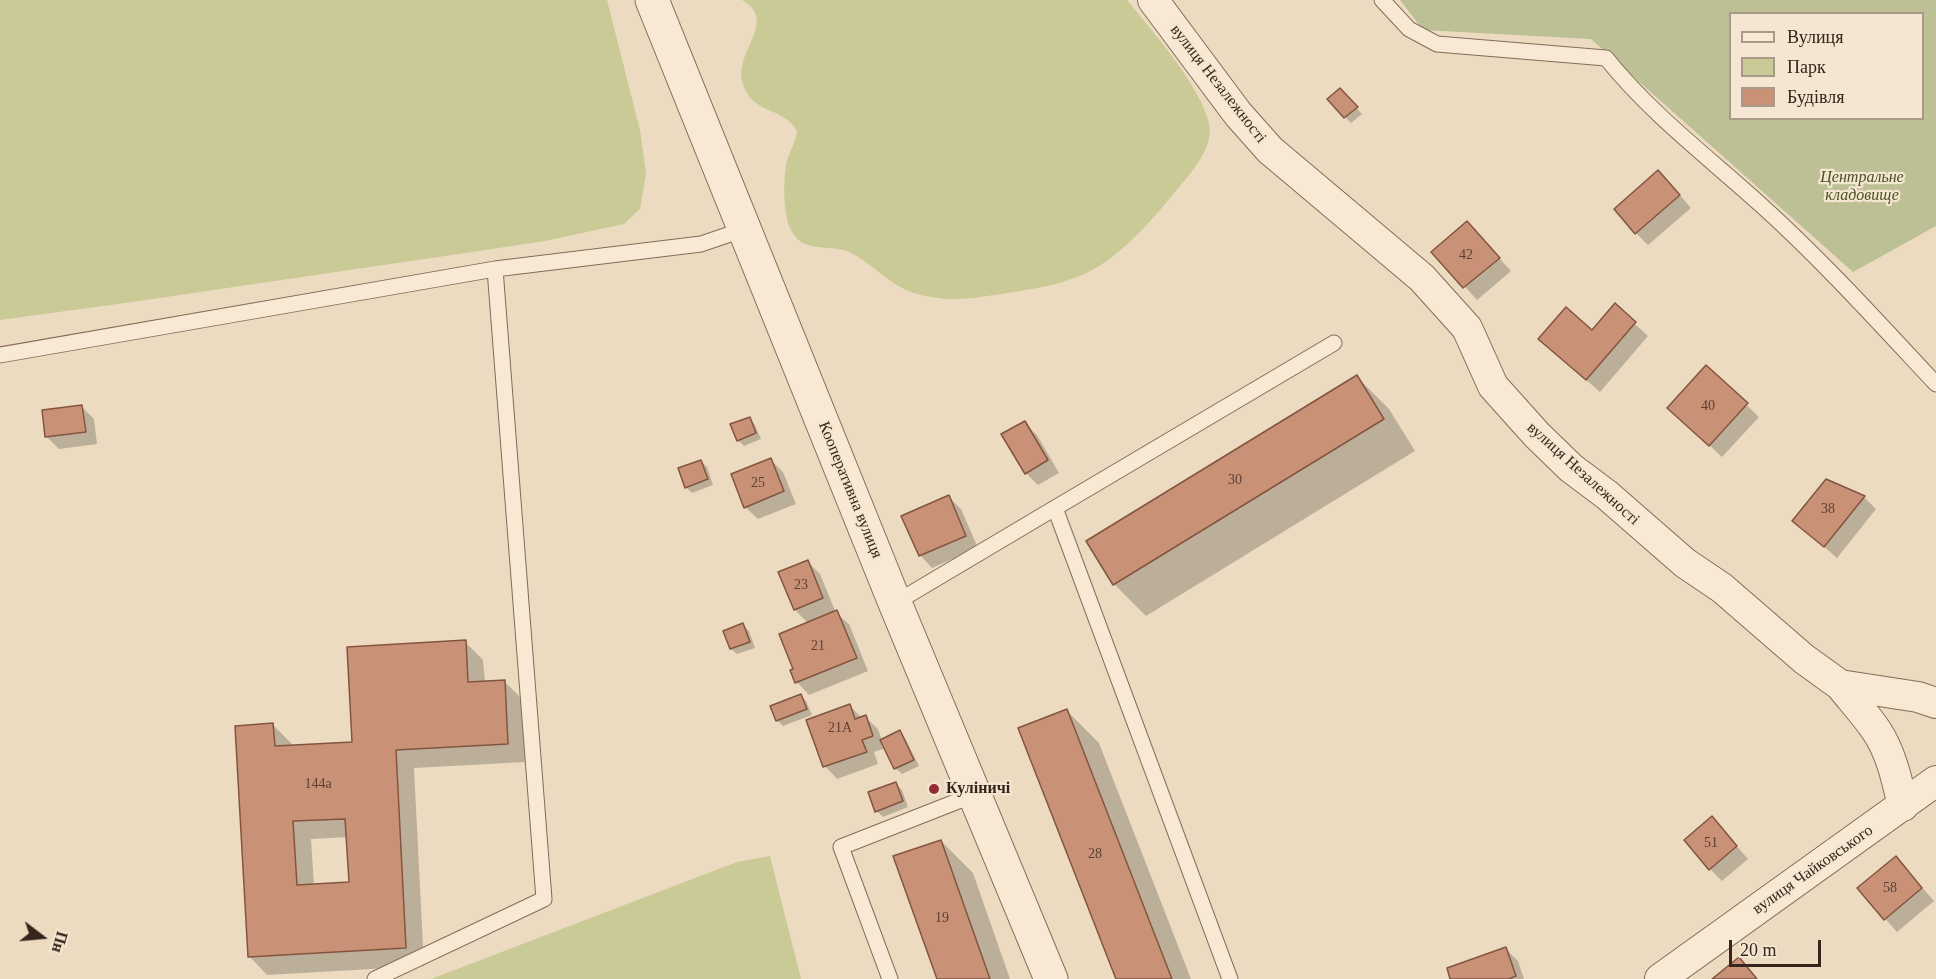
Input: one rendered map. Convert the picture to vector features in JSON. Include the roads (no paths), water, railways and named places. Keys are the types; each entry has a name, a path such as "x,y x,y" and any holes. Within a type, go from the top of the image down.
{"street":[{"name":"Кооперативна вулиця","path":"652,0 895,603 1051,979"},
{"name":"вулиця Незалежності","path":"1160,2 1238,114 1270,150 1422,278 1467,328 1492,386 1536,435 1571,468 1607,495 1685,563 1722,588 1804,659 1840,685 1918,697 1936,703"},
{"path":"1840,685 1876,731 1885,747 1903,806"},
{"name":"вулиця Чайковського","path":"1659,979 1936,781"}],"lane":[{"path":"1382,0 1409,29 1437,44 1606,58 1646,104 1762,206 1825,266 1936,384"},
{"path":"0,355 495,269 701,244 745,229"},
{"path":"375,979 544,899 495,269"},
{"path":"895,603 1334,343"},
{"path":"1055,508 1230,979"},
{"path":"890,979 841,847 976,794"}],"place":[{"name":"Куліничі","path":"934,789"}],"park label":[{"name":"Центральне кладовище","path":"1862,187"}]}
